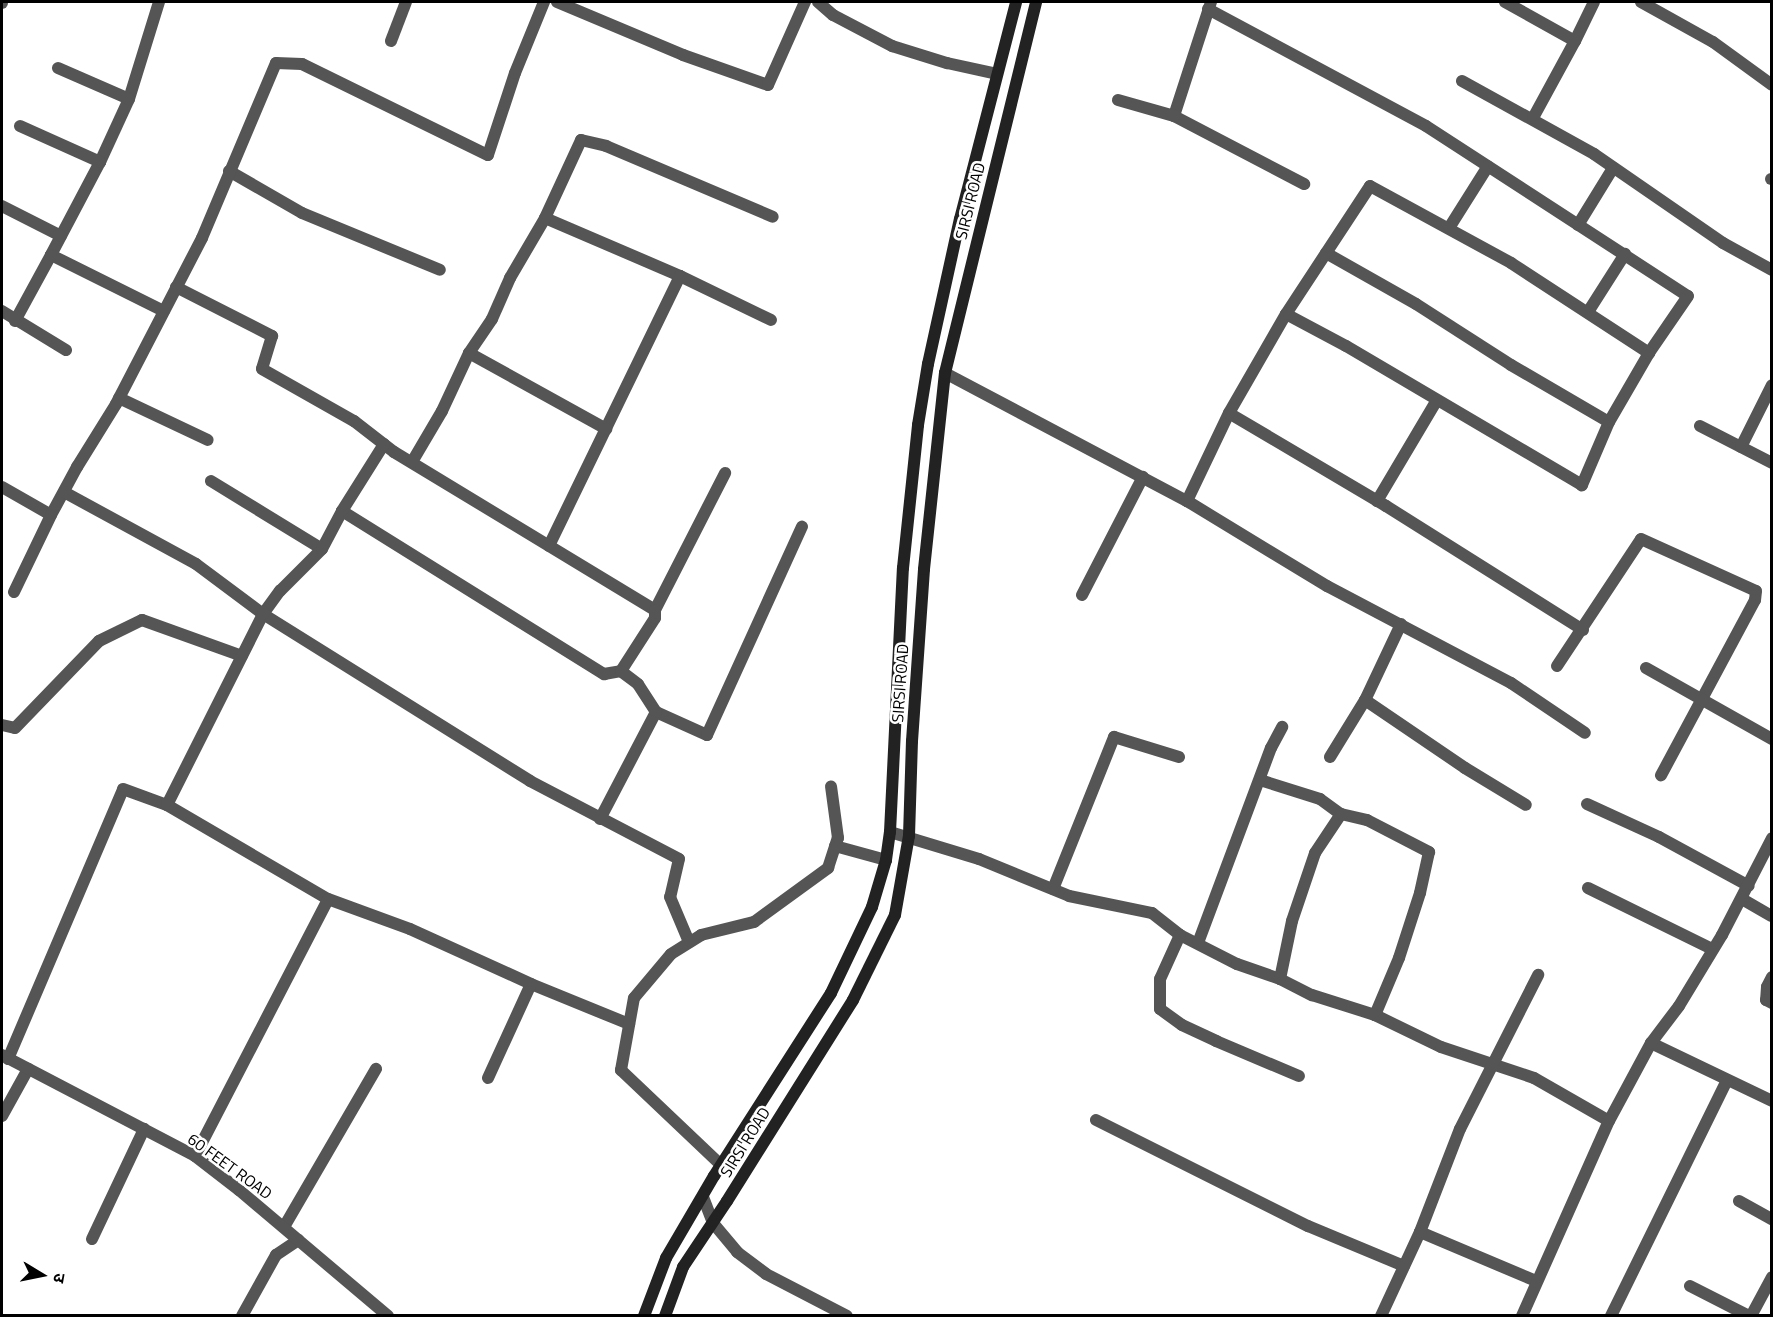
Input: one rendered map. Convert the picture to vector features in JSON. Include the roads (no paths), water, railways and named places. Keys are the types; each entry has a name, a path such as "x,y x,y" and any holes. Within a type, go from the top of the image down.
{"main road":[{"name":"SIRSI ROAD","path":"644,1316 666,1258 721,1165 831,993 872,907 886,860 890,832 903,568 918,425 928,364 960,219 1016,2"},
{"name":"SIRSI ROAD","path":"665,1316 683,1267 853,1000 895,915 909,836 912,741 924,569 945,373 1036,2"}],"street":[{"path":"15,321 100,162 129,99 159,2"},
{"path":"391,41 406,2"},
{"path":"14,592 51,515 119,398 202,238 276,63 302,64 488,155 515,73 544,2"},
{"path":"557,2 683,55 768,85 805,2"},
{"path":"818,2 833,15 892,46 947,63 997,74"},
{"path":"1505,2 1575,40"},
{"path":"1533,118 1594,2"},
{"path":"1641,2 1713,42 1772,85"},
{"path":"1174,116 1209,5 1426,126 1688,296 1648,353 1609,422 1582,485 1346,346 1286,315"},
{"path":"58,68 129,99"},
{"path":"1462,81 1533,118 1594,154 1723,243 1772,270"},
{"path":"1118,100 1174,116 1304,184"},
{"path":"20,126 100,162"},
{"path":"412,462 442,411 469,354 492,319 510,278 545,218 581,140 606,146 773,217"},
{"path":"1449,228 1488,166"},
{"path":"1578,225 1613,168"},
{"path":"230,171 302,213 440,270"},
{"path":"1187,501 1229,413 1286,315 1370,186 1511,263 1648,353"},
{"path":"2,207 61,236"},
{"path":"545,218 680,276 771,320"},
{"path":"1326,253 1416,304 1511,365 1609,422"},
{"path":"1588,312 1625,254"},
{"path":"51,255 164,311"},
{"path":"549,546 680,276"},
{"path":"177,287 272,336 262,369 354,422 412,462 656,610"},
{"path":"2,310 15,321 66,350"},
{"path":"469,354 606,429"},
{"path":"945,373 1187,501 1328,586 1511,683 1585,733"},
{"path":"1741,447 1767,404 1772,385"},
{"path":"119,398 208,440"},
{"path":"1377,501 1437,400"},
{"path":"1229,413 1377,501 1583,630"},
{"path":"1700,426 1772,463"},
{"path":"167,805 263,614 280,591 322,549 342,511 384,444"},
{"path":"342,511 604,674 621,671 656,618 656,610 725,473"},
{"path":"1083,595 1143,477"},
{"path":"211,481 322,549"},
{"path":"2,488 51,515"},
{"path":"64,492 196,564 263,614 530,781 679,859 670,897 689,942"},
{"path":"621,671 638,684 657,712 707,735 802,527"},
{"path":"1557,666 1583,630 1641,539 1756,591 1755,600 1661,775"},
{"path":"2,724 15,728 99,641 142,620 242,656"},
{"path":"1330,757 1365,700 1401,624"},
{"path":"1646,668 1772,739"},
{"path":"1365,700 1465,768 1526,805"},
{"path":"600,819 657,712"},
{"path":"1198,943 1282,727"},
{"path":"1053,889 1114,737 1179,757"},
{"path":"1260,780 1320,799 1341,814 1367,820 1429,852 1420,893 1399,958 1376,1016"},
{"path":"721,1165 621,1070 634,998 671,954 712,931 753,922 828,868 838,838 831,786"},
{"path":"5,1057 123,789 167,805 328,899 410,929 531,984 629,1024"},
{"path":"1587,804 1659,837 1749,886"},
{"path":"1280,979 1292,921 1315,853 1341,814"},
{"path":"890,832 979,859 1069,896 1152,913 1180,935 1237,964 1280,979 1311,995 1376,1016 1441,1047 1534,1078 1610,1121"},
{"path":"1537,1316 1523,1313 1610,1121 1651,1043 1678,1006 1742,900 1772,838"},
{"path":"835,846 886,860"},
{"path":"1588,888 1712,949"},
{"path":"195,1156 328,899"},
{"path":"1742,900 1772,916"},
{"path":"1180,935 1160,980 1160,1009 1182,1025 1299,1076"},
{"path":"1381,1316 1420,1232 1460,1129 1538,975"},
{"path":"1772,977 1767,987 1766,1000 1772,1003"},
{"path":"488,1078 531,984"},
{"path":"1651,1043 1772,1101"},
{"name":"60 FEET ROAD","path":"5,1057 195,1156 284,1227 388,1316"},
{"path":"2,1116 28,1069"},
{"path":"284,1227 376,1069"},
{"path":"1611,1316 1726,1080"},
{"path":"1096,1120 1308,1226 1404,1266"},
{"path":"92,1239 144,1129"},
{"path":"703,1197 713,1223 737,1252 766,1274 847,1316"},
{"path":"1739,1201 1772,1218"},
{"path":"1420,1232 1536,1281"},
{"path":"242,1316 276,1255 298,1240"},
{"path":"1690,1286 1750,1316 1772,1277"}]}
